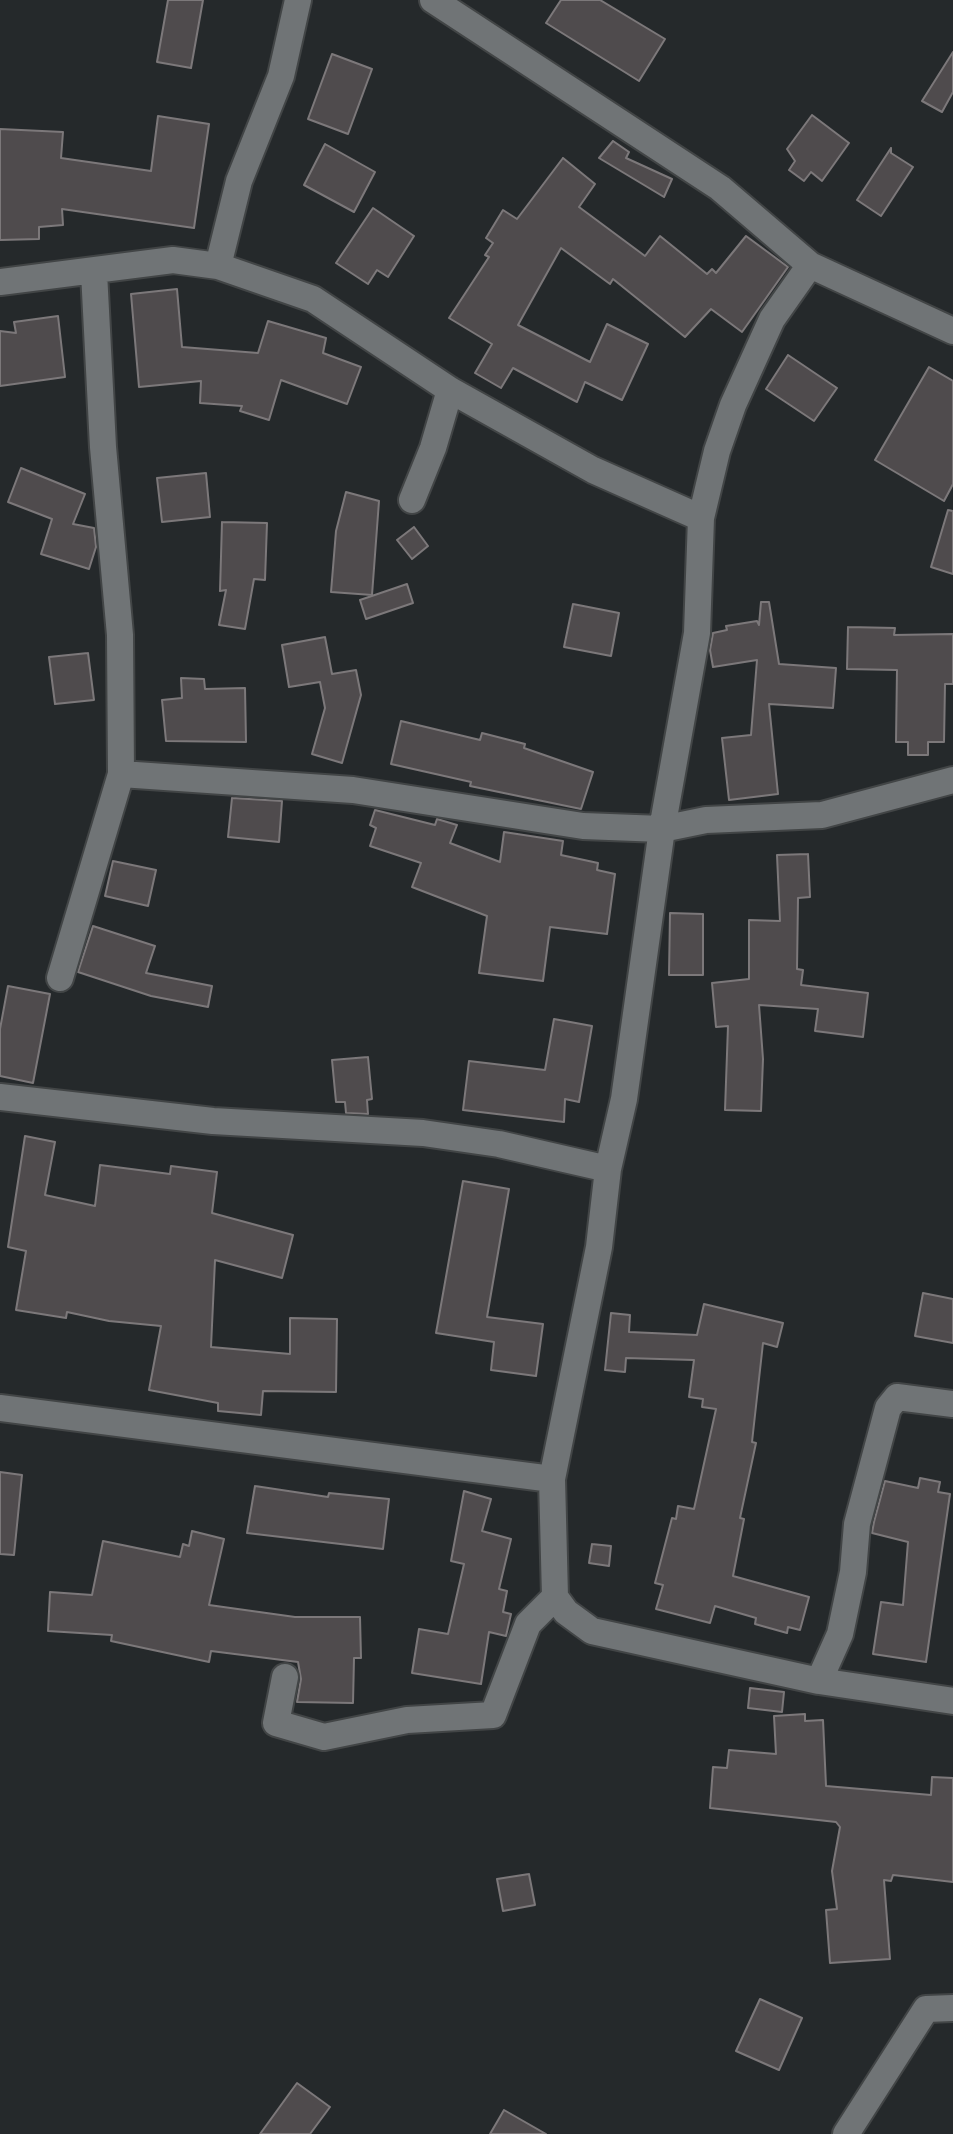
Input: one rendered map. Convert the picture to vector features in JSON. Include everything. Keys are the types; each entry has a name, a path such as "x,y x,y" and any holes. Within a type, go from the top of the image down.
{"street":[{"path":"218,266 239,181 281,76 298,0"},
{"path":"433,0 720,188 810,265 953,331"},
{"path":"0,282 38,274 94,272 173,260 218,266 313,299 450,390 593,470 701,518"},
{"path":"810,265 772,319 733,405 717,451 701,518 697,633 662,829 624,1099 608,1169 599,1247 552,1479 555,1597 566,1612 592,1631 819,1681 953,1701"},
{"path":"60,978 121,774 120,635 103,447 94,272"},
{"path":"412,500 433,448 450,390"},
{"path":"121,774 353,790 583,826 662,829 706,820 822,815 953,780"},
{"path":"0,1097 213,1121 423,1133 499,1144 608,1169"},
{"path":"819,1681 840,1634 853,1572 857,1524 888,1408 897,1397 953,1404"},
{"path":"0,1408 552,1479"},
{"path":"285,1677 276,1723 324,1737 407,1720 493,1715 528,1624 555,1597"},
{"path":"846,2134 926,2009 953,2008"}],"building":[{"path":"168,0 203,0 191,68 157,62"},
{"path":"561,0 600,0 665,39 639,81 546,23"},
{"path":"953,52 953,92 942,112 922,101"},
{"path":"332,54 372,69 348,134 308,119"},
{"path":"812,115 849,143 822,181 811,172 804,181 789,170 795,161 787,149"},
{"path":"158,116 209,124 194,228 62,209 63,225 39,227 39,239 0,240 0,129 63,132 61,158 151,171"},
{"path":"613,141 629,152 626,158 672,179 664,197 599,158"},
{"path":"325,144 375,172 354,212 304,185"},
{"path":"891,148 891,153 913,167 881,216 857,200"},
{"path":"563,158 595,184 579,207 645,256 660,236 707,274 712,269 716,273 746,236 788,267 742,332 711,309 685,337 613,279 610,284 561,248 518,325 590,362 607,324 648,344 622,400 585,382 577,402 513,368 501,388 475,373 492,344 449,318 489,257 485,255 493,243 486,238 503,210 517,219"},
{"path":"373,208 414,236 388,277 377,270 368,284 336,263"},
{"path":"177,289 182,347 258,353 268,321 326,338 323,353 361,367 347,404 281,380 269,420 240,411 242,406 200,403 201,381 139,387 131,294"},
{"path":"58,316 65,377 0,386 0,331 16,333 14,322"},
{"path":"788,355 837,388 814,421 766,389"},
{"path":"929,367 953,381 953,484 944,501 875,460"},
{"path":"21,468 85,494 73,524 94,528 96,547 89,569 41,554 52,519 8,502"},
{"path":"206,473 210,517 162,522 157,478"},
{"path":"346,492 379,501 372,595 331,592 336,531"},
{"path":"948,510 953,511 953,574 931,567"},
{"path":"222,522 267,523 265,580 254,579 245,629 219,625 226,590 220,591"},
{"path":"414,527 428,546 412,559 397,540"},
{"path":"407,584 413,603 366,619 360,600"},
{"path":"761,602 769,602 779,664 836,668 833,708 769,704 778,794 729,800 722,738 751,735 757,660 713,667 710,650 713,633 727,630 726,626 757,621 759,625"},
{"path":"573,604 619,613 611,656 564,647"},
{"path":"848,627 895,628 894,635 953,634 953,684 945,684 944,742 928,742 928,755 908,755 908,742 896,742 897,670 847,669"},
{"path":"325,637 332,674 356,670 361,695 342,763 312,754 325,708 320,682 289,687 282,645"},
{"path":"88,653 94,700 55,704 49,657"},
{"path":"181,678 204,679 205,689 245,688 246,742 166,741 162,700 182,698"},
{"path":"401,721 480,740 482,733 525,744 524,748 593,772 581,809 470,786 471,782 391,764"},
{"path":"232,798 282,801 279,842 228,837"},
{"path":"375,810 435,825 437,819 457,825 450,843 500,862 504,832 563,841 561,855 598,863 597,870 615,874 607,934 550,927 543,981 479,973 487,916 412,887 421,863 370,846 376,828 370,825"},
{"path":"808,854 810,897 798,898 797,969 803,970 801,985 868,993 863,1037 815,1031 818,1009 759,1005 763,1059 761,1111 725,1110 728,1026 716,1027 712,983 749,979 749,920 780,921 777,855"},
{"path":"113,861 156,870 148,906 105,896"},
{"path":"670,913 703,914 703,975 669,975"},
{"path":"93,926 155,946 146,973 212,986 208,1007 151,996 78,972"},
{"path":"8,986 50,994 33,1083 0,1076 0,1029"},
{"path":"554,1019 592,1026 579,1102 565,1099 564,1122 463,1110 469,1061 545,1070"},
{"path":"368,1057 372,1099 367,1100 368,1114 346,1113 345,1102 336,1102 332,1060"},
{"path":"25,1136 55,1142 45,1195 95,1206 100,1165 170,1174 171,1166 217,1172 212,1213 293,1235 282,1278 215,1260 211,1347 290,1354 290,1318 337,1319 336,1392 263,1391 261,1415 218,1411 218,1403 149,1390 161,1326 109,1321 67,1312 66,1318 16,1310 26,1251 8,1247"},
{"path":"463,1181 509,1189 487,1317 543,1324 536,1376 491,1370 494,1342 436,1333"},
{"path":"923,1293 953,1299 953,1343 915,1336"},
{"path":"704,1304 783,1323 777,1347 763,1343 752,1442 756,1443 740,1518 744,1519 733,1576 809,1597 800,1630 788,1627 787,1633 755,1624 756,1618 715,1606 710,1623 656,1609 663,1585 655,1583 672,1518 676,1519 678,1506 694,1509 716,1409 702,1407 703,1399 689,1397 694,1360 626,1358 625,1372 605,1370 611,1313 630,1315 629,1332 697,1335"},
{"path":"0,1472 22,1475 14,1555 0,1554"},
{"path":"920,1478 940,1482 938,1492 950,1494 926,1662 873,1654 881,1602 903,1605 908,1542 872,1533 874,1522 885,1481 918,1488"},
{"path":"255,1486 328,1497 329,1493 389,1499 383,1549 247,1533"},
{"path":"464,1491 491,1499 482,1531 511,1539 499,1589 507,1591 503,1612 511,1614 506,1636 489,1632 481,1684 412,1673 419,1629 448,1634 464,1564 451,1561"},
{"path":"192,1531 224,1539 209,1605 295,1617 360,1617 361,1658 354,1658 353,1703 297,1702 301,1679 298,1662 211,1651 209,1662 111,1641 112,1635 48,1631 50,1592 92,1595 103,1541 180,1557 183,1544 189,1546"},
{"path":"592,1544 611,1546 609,1566 589,1563"},
{"path":"750,1688 784,1692 782,1712 748,1708"},
{"path":"805,1714 805,1721 823,1720 826,1786 931,1795 932,1777 953,1778 953,1882 893,1875 891,1881 884,1880 890,1959 830,1963 826,1910 837,1909 832,1871 840,1827 836,1822 710,1808 713,1767 727,1768 729,1750 776,1754 774,1716"},
{"path":"529,1874 535,1905 503,1911 497,1879"},
{"path":"760,1999 802,2018 779,2070 736,2051"},
{"path":"297,2083 330,2107 310,2134 260,2134"},
{"path":"504,2110 546,2134 490,2134"}]}
